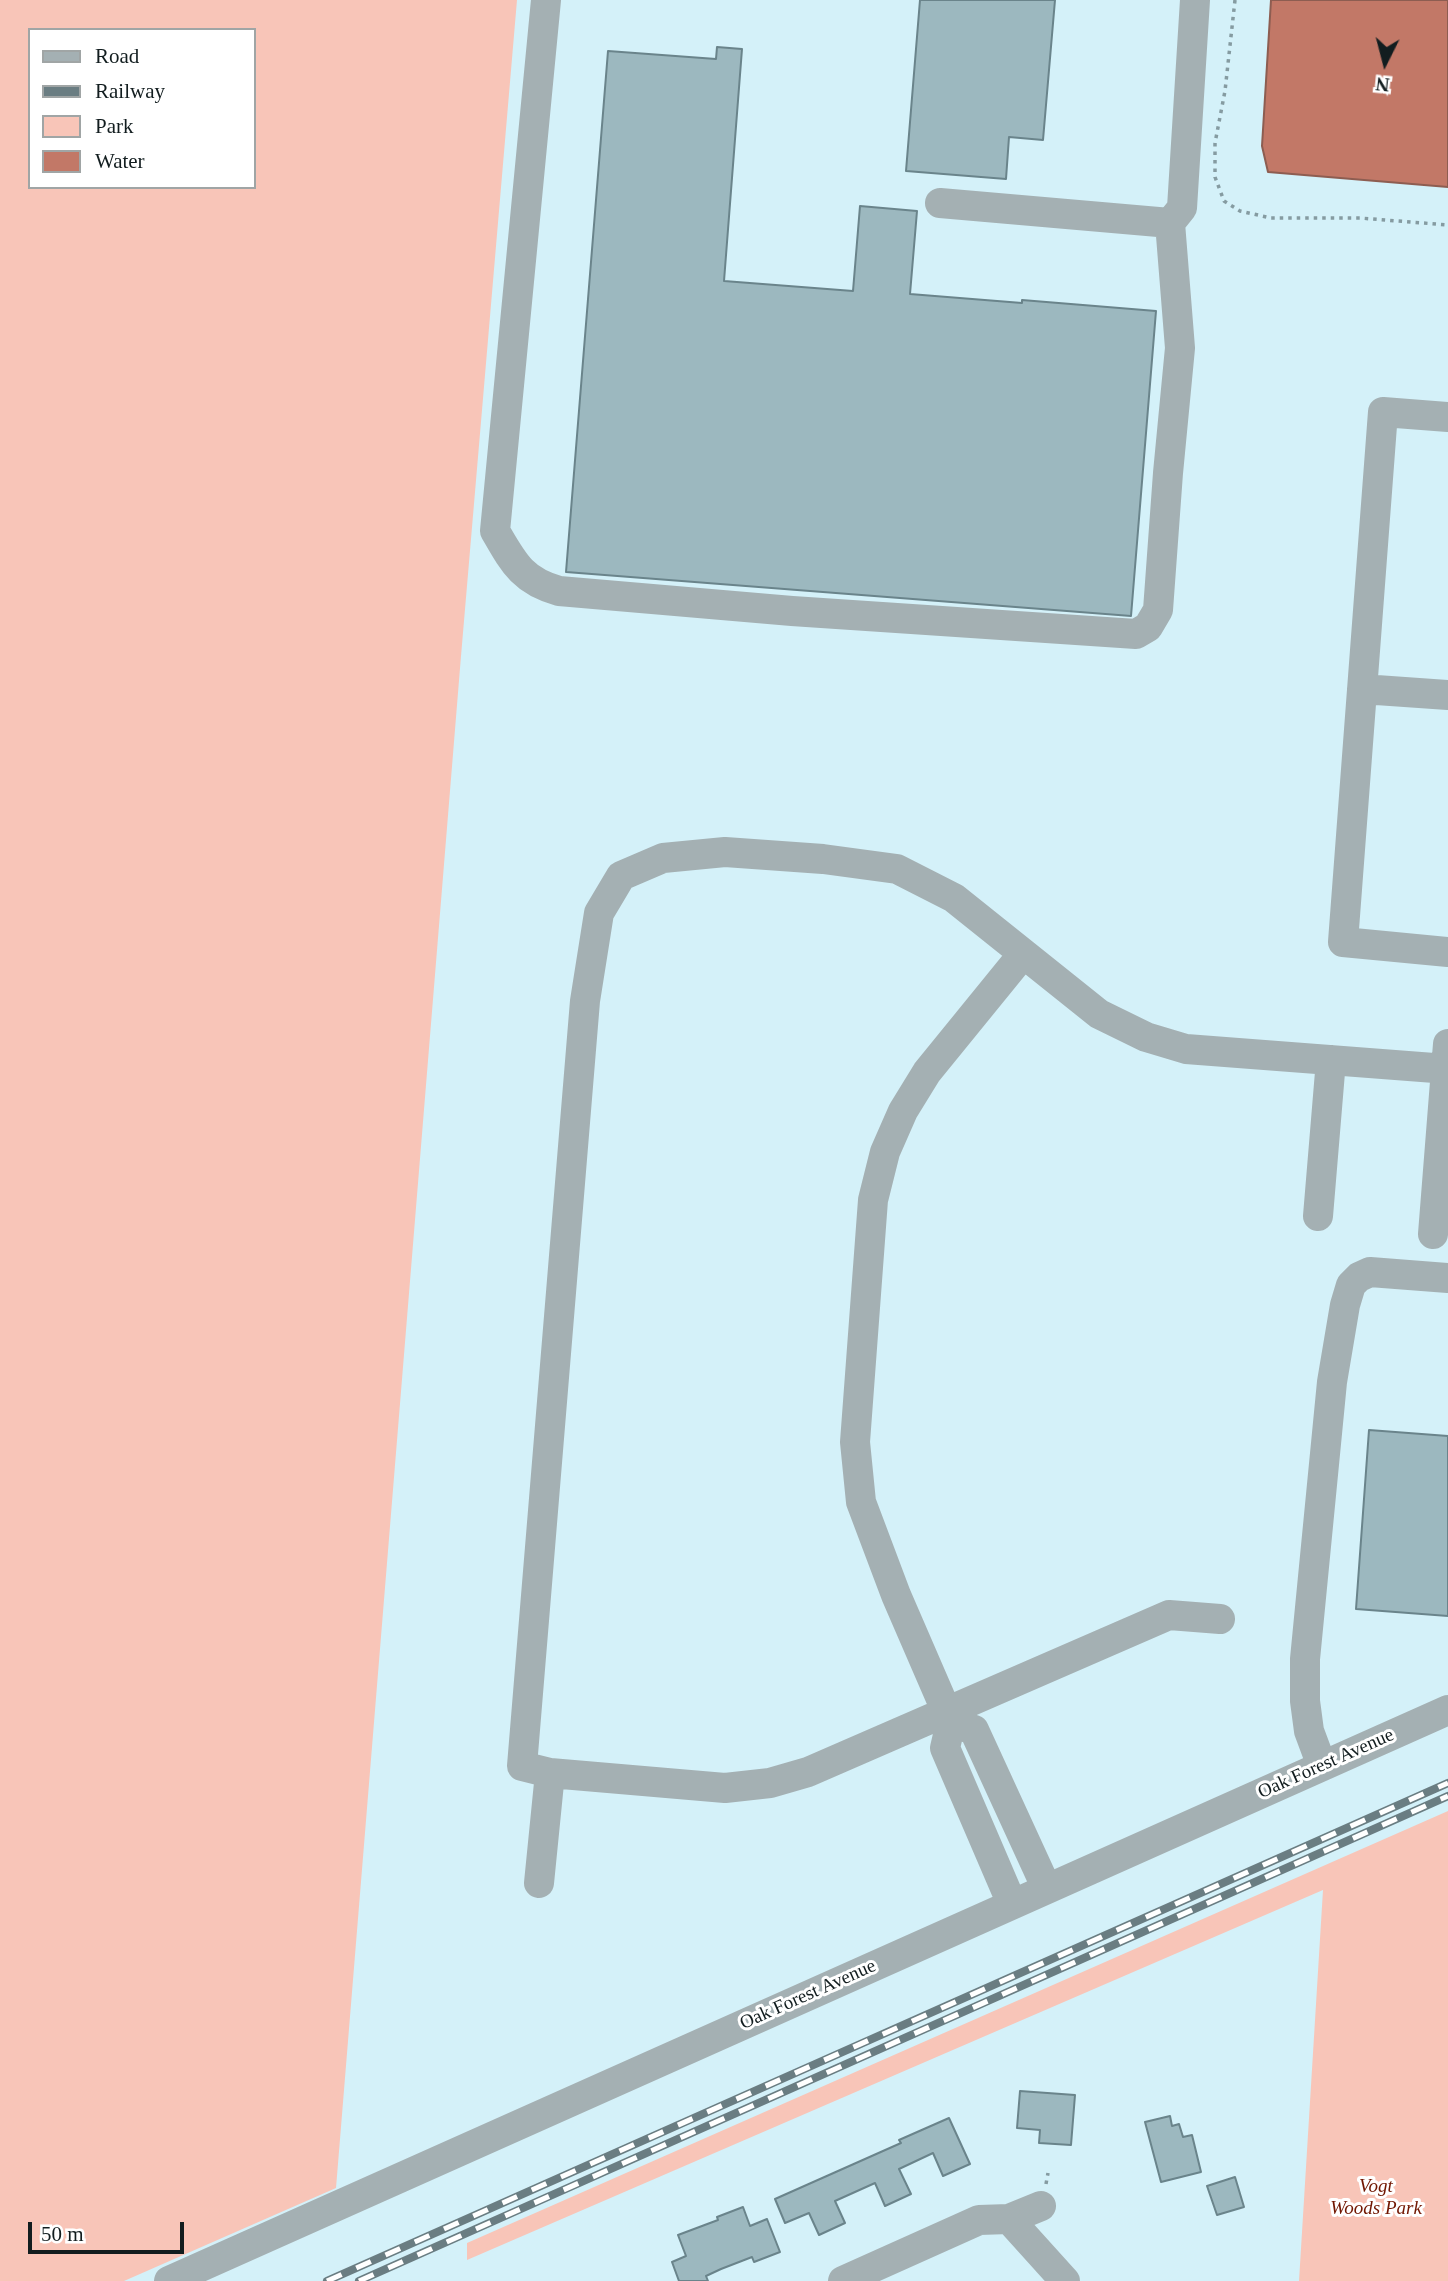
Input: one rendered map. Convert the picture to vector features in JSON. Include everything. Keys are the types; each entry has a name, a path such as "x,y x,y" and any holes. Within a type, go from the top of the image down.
{"street":[{"path":"546,0 495,531 516,568 540,586 559,591 792,611 1136,634 1148,627 1158,610 1180,348 1170,223 1181,208 1195,0"},
{"path":"940,203 1170,223"},
{"path":"1448,417 1383,412 1343,942 1448,951"},
{"path":"1362,689 1448,695"},
{"path":"1220,1619 1169,1615 948,1716 808,1772 770,1783 725,1788 550,1773 522,1766 585,1001 599,913 621,876 663,858 724,852 824,859 897,869 954,898 1099,1014 1146,1037 1186,1049 1331,1060 1447,1060 1433,1234"},
{"path":"1012,1904 945,1748 948,1716 896,1595 861,1502 855,1442 873,1200 885,1152 903,1111 927,1072 1023,954"},
{"path":"1318,1216 1331,1060"},
{"path":"1322,1766 1309,1731 1305,1701 1305,1659 1332,1382 1345,1305 1351,1285 1370,1272 1448,1278"},
{"name":"Oak Forest Avenue","path":"169,2281 1448,1710"},
{"path":"948,1716 974,1730 1047,1889"},
{"path":"539,1883 550,1773"},
{"path":"843,2281 979,2220 1009,2219 1041,2206"},
{"path":"1009,2219 1065,2281"}],"path":[{"path":"1235,0 1225,91 1214,143 1216,177 1224,201 1240,211 1271,218 1360,218 1448,225"}],"green space":[{"path":"0,0 517,0 336,2188 124,2281 0,2281"},
{"name":"Vogt Woods Park","path":"1448,1811 1448,2281 1299,2281 1323,1890 467,2260 467,2243"}],"water":[{"path":"1271,0 1448,0 1448,187 1268,172 1262,146"}],"building":[{"path":"920,0 1055,0 1043,140 1009,137 1006,179 906,171"},
{"path":"717,47 742,49 724,281 853,291 860,206 917,211 910,294 1156,311 1131,616 566,572 608,51 716,59"},
{"path":"1369,1430 1448,1436 1448,1616 1356,1609"},
{"path":"1020,2091 1075,2095 1071,2145 1039,2143 1040,2130 1017,2128"},
{"path":"1170,2116 1172,2126 1179,2124 1183,2137 1192,2135 1201,2172 1161,2182 1145,2122"},
{"path":"949,2118 970,2164 943,2176 933,2153 899,2169 911,2194 885,2206 875,2183 835,2201 845,2223 819,2235 809,2213 785,2223 775,2199 901,2143 899,2140"},
{"path":"1235,2177 1244,2207 1217,2215 1207,2186"},
{"path":"743,2207 750,2226 767,2219 780,2252 754,2262 752,2257 721,2269 706,2276 708,2281 679,2281 672,2262 686,2256 678,2235"}],"railway":[{"path":"327,2281 1448,1783"},
{"path":"359,2281 1448,1796"}]}
